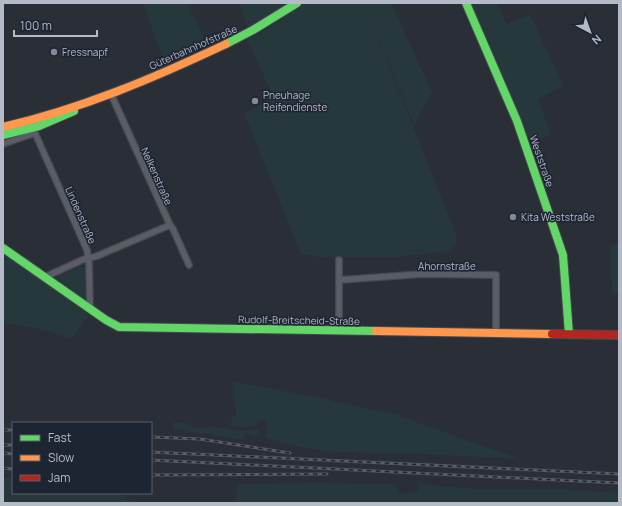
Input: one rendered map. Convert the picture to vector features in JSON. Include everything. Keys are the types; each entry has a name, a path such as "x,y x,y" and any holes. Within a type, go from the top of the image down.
{"street":[{"name":"Güterbahnhofstraße","path":"3,127 25,122 111,94 234,40 267,23 297,3"},
{"name":"Weststraße","path":"466,3 517,121 563,255 569,334"},
{"name":"Nelkenstraße","path":"111,94 189,265"},
{"name":"Güterbahnhofstraße","path":"3,135 39,126 70,114 93,101"},
{"name":"Lindenstraße","path":"3,144 35,133 87,250 89,258 90,308"},
{"path":"45,277 170,226"},
{"name":"Rudolf-Breitscheid-Straße","path":"3,248 106,320 119,327 619,335"},
{"path":"339,260 339,331"},
{"name":"Ahornstraße","path":"339,280 424,274 496,275 496,333"}],"shaded area":[{"path":"143,3 188,3 207,46 165,63"},
{"path":"239,3 285,3 286,5 248,28"},
{"path":"303,3 364,3 456,234 456,243 449,251 398,257 319,257 301,254 244,113 274,98 247,39 261,33"},
{"path":"364,3 391,3 432,92 414,125"},
{"path":"463,3 497,3 507,24 530,14 564,86 538,99 551,135 525,144"},
{"path":"619,244 619,293 612,293 610,245"},
{"path":"3,253 90,314 72,338 37,328 3,323"},
{"path":"81,266 85,269 85,299 55,277"},
{"path":"233,382 311,396 396,415 520,459 423,454 336,452 305,448 265,438 268,425 265,419 258,421 257,425 243,427 230,426 232,418 237,414 232,395"},
{"path":"173,423 189,424 192,427 199,428 208,428 210,426 237,431 259,429 260,434 256,436 245,433 244,440 173,429"},
{"path":"3,478 12,478 12,494 118,494 124,495 127,500 150,503 3,503"},
{"path":"319,483 397,485 399,494 417,493 419,484 475,489 556,489 619,493 619,503 235,503 238,484"}],"railway":[{"path":"3,430 12,430"},
{"path":"152,437 200,439 290,453"},
{"path":"3,445 12,445"},
{"path":"152,452 619,474"},
{"path":"3,453 12,454"},
{"path":"152,460 619,483"},
{"path":"3,468 12,469"},
{"path":"152,475 327,474"}],"traffic: fast":[{"path":"226,44 253,30 297,3"},
{"path":"466,3 517,121 563,255 569,334"},
{"path":"3,135 39,126 74,111"},
{"path":"3,248 106,320 119,327 376,331"}],"traffic: slow":[{"path":"3,127 32,120 117,92 226,44"},
{"path":"376,331 552,334"}],"traffic: jam":[{"path":"552,334 619,335"}],"place":[{"name":"Fressnapf","path":"54,52"},
{"name":"Pneuhage Reifendienste","path":"255,101"},
{"name":"Kita Weststraße","path":"513,217"}]}
